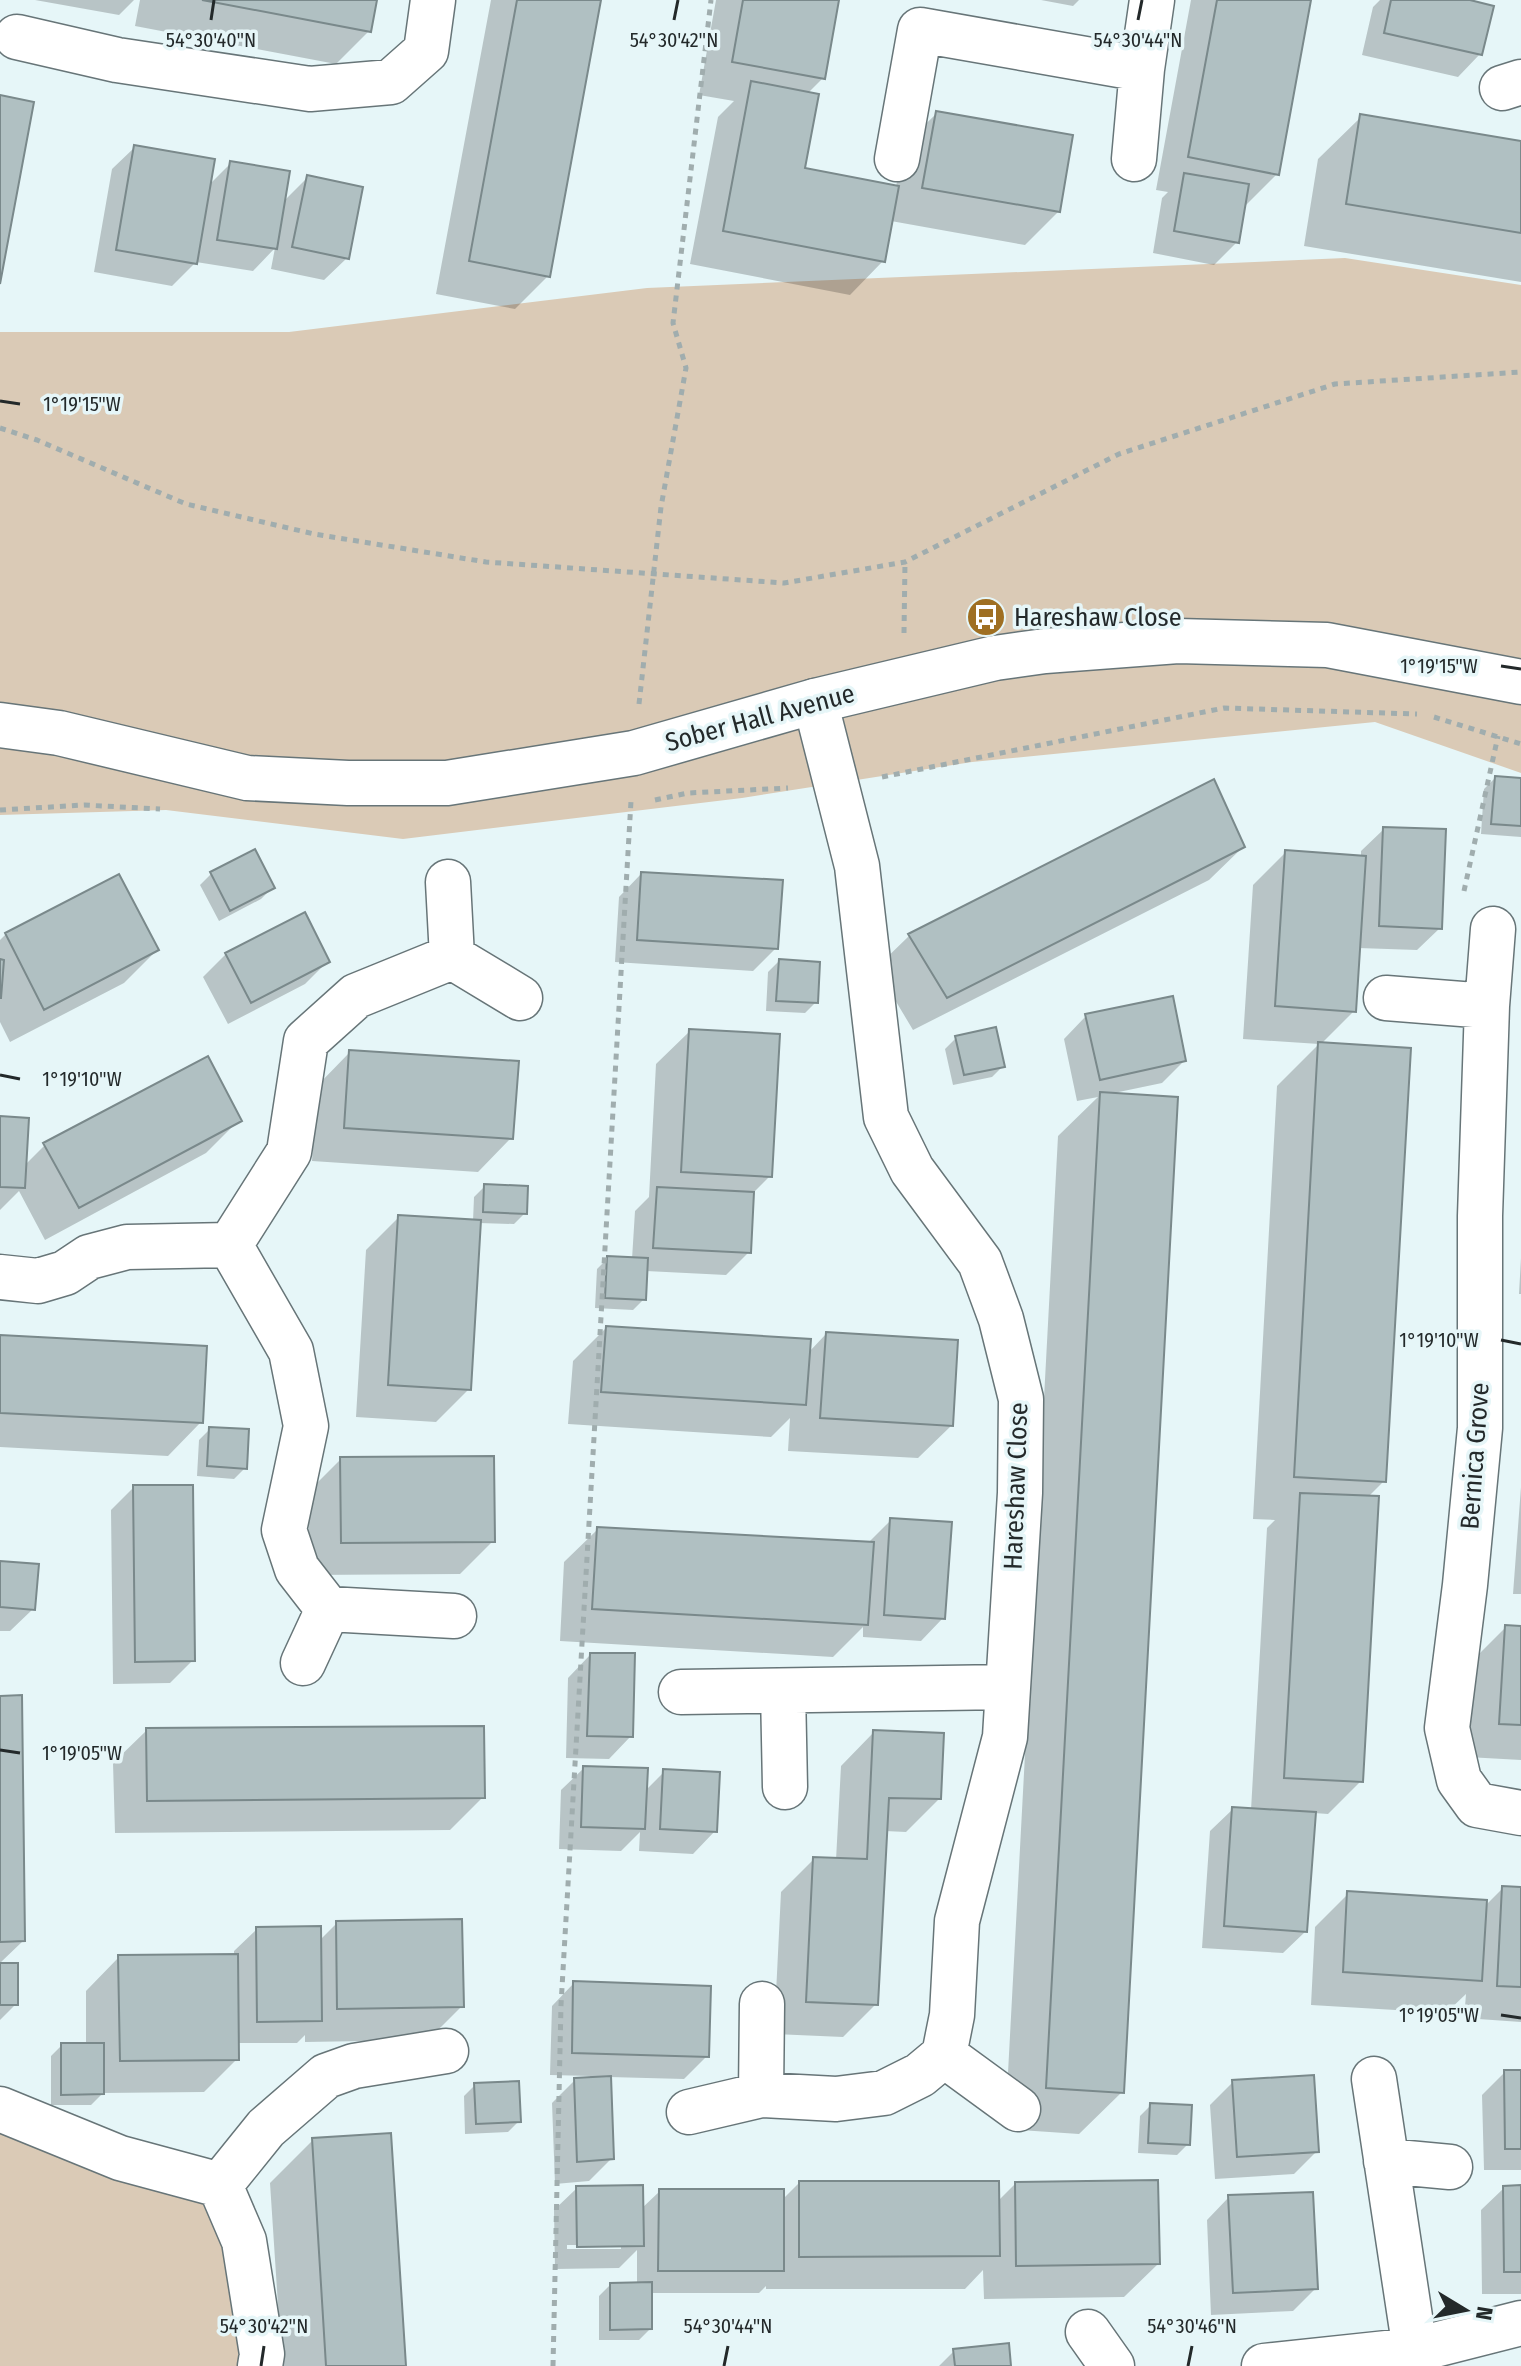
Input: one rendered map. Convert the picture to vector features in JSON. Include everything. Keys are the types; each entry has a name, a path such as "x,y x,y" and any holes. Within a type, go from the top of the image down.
{"street":[{"path":"17,37 117,60 310,89 391,82 426,51 433,0"},
{"path":"1134,159 1152,0"},
{"path":"897,159 922,15 1142,69"},
{"name":"Sober Hall Avenue","path":"0,725 59,733 247,778 348,783 447,783 634,753 815,701 995,658 1045,651 1178,641 1327,645 1521,682"},
{"name":"Hareshaw Close","path":"815,701 857,866 886,1117 912,1170 980,1262 1001,1319 1021,1399 1020,1493 1005,1737 957,1921 952,2015 944,2055"},
{"path":"448,882 452,957"},
{"name":"Bernica Grove","path":"1493,929 1487,1006 1480,1216 1480,1428 1447,1728 1459,1780 1477,1805 1521,1813"},
{"path":"452,957 520,998"},
{"path":"230,1245 289,1152 306,1041 356,996 452,957"},
{"path":"1386,998 1487,1006"},
{"path":"0,1277 38,1281 65,1273 89,1257 127,1247 230,1245"},
{"path":"230,1245 291,1351 306,1426 284,1530 297,1569 328,1609 454,1616"},
{"path":"303,1663 328,1609"},
{"path":"681,1692 1008,1687"},
{"path":"783,1691 785,1787"},
{"path":"761,2095 762,2004"},
{"path":"220,2185 266,2128 326,2076 354,2066 446,2051"},
{"path":"689,2112 761,2095 836,2099 884,2093 920,2075 944,2055 1018,2109"},
{"path":"1374,2079 1415,2350"},
{"path":"0,2109 120,2158 220,2185"},
{"path":"1386,2161 1450,2167"},
{"path":"220,2185 244,2241 262,2354 260,2366"},
{"path":"1264,2366 1415,2350 1521,2323"}],"path":[{"path":"553,2366 561,2005 630,806 661,507 686,368 673,323 711,0"},
{"path":"0,428 37,440 186,504 314,534 486,562 784,583 905,562 1119,454 1335,384 1521,372"},
{"path":"905,562 904,637 918,634"},
{"path":"615,808 688,793 837,786 1224,708 1423,714 1521,744"},
{"path":"1493,929 1460,910 1498,736"},
{"path":"0,810 84,805 164,809"}],"shaded area":[{"path":"1345,258 1521,285 1521,773 1375,722 972,762 742,798 403,839 166,810 0,815 0,332 289,332 647,288"},
{"path":"0,2109 220,2185 260,2366 0,2366"}],"building":[{"path":"202,0 377,0 371,32"},
{"path":"517,0 601,0 550,277 469,261"},
{"path":"743,0 839,0 825,79 732,62"},
{"path":"1217,0 1311,0 1279,175 1188,157"},
{"path":"1391,0 1470,0 1494,6 1482,55 1384,33"},
{"path":"751,81 819,94 805,168 899,186 885,262 723,231"},
{"path":"0,95 34,102 0,284"},
{"path":"936,111 1073,135 1060,212 922,188"},
{"path":"1360,114 1521,141 1521,233 1346,204"},
{"path":"134,145 215,159 197,264 116,250"},
{"path":"230,161 290,171 277,249 217,240"},
{"path":"1184,173 1249,184 1239,243 1174,231"},
{"path":"307,175 363,187 349,259 292,247"},
{"path":"1495,776 1521,778 1521,826 1491,824"},
{"path":"1214,779 1245,847 947,998 908,934"},
{"path":"1383,827 1446,829 1442,929 1379,926"},
{"path":"255,849 275,888 230,911 210,872"},
{"path":"1285,850 1366,856 1356,1012 1275,1006"},
{"path":"641,872 783,880 778,949 637,940"},
{"path":"119,874 159,950 44,1010 5,933"},
{"path":"305,912 330,962 251,1003 225,953"},
{"path":"0,959 4,960 1,998 0,998"},
{"path":"779,959 820,962 818,1003 776,1001"},
{"path":"1173,996 1186,1061 1100,1080 1085,1014"},
{"path":"996,1027 1005,1067 964,1075 955,1036"},
{"path":"689,1029 780,1034 772,1177 681,1172"},
{"path":"1318,1042 1411,1048 1386,1482 1294,1477"},
{"path":"349,1050 519,1061 513,1139 344,1128"},
{"path":"208,1056 242,1121 79,1208 43,1143"},
{"path":"1100,1092 1178,1097 1124,2093 1046,2088"},
{"path":"0,1116 29,1118 25,1188 0,1187"},
{"path":"484,1184 528,1186 527,1214 483,1212"},
{"path":"657,1187 754,1192 751,1253 653,1248"},
{"path":"398,1215 481,1220 471,1390 388,1385"},
{"path":"607,1256 648,1258 646,1300 605,1298"},
{"path":"606,1326 811,1339 806,1405 601,1392"},
{"path":"826,1332 958,1340 953,1426 820,1418"},
{"path":"0,1335 207,1346 203,1423 0,1413"},
{"path":"209,1427 249,1429 247,1469 207,1466"},
{"path":"494,1456 495,1542 341,1543 340,1457"},
{"path":"133,1485 193,1485 195,1661 135,1662"},
{"path":"1300,1493 1379,1496 1363,1782 1284,1778"},
{"path":"890,1518 952,1522 945,1619 884,1615"},
{"path":"597,1527 874,1542 868,1625 592,1609"},
{"path":"0,1561 39,1564 35,1610 0,1607"},
{"path":"1505,1625 1521,1626 1521,1725 1499,1724"},
{"path":"590,1653 635,1653 633,1737 587,1736"},
{"path":"22,1695 25,1941 0,1942 0,1696"},
{"path":"484,1726 485,1798 147,1801 146,1728"},
{"path":"873,1730 944,1733 941,1799 889,1798 878,2005 806,2002 813,1857 867,1859"},
{"path":"583,1766 648,1768 645,1829 581,1827"},
{"path":"663,1769 720,1772 717,1832 660,1829"},
{"path":"1232,1807 1316,1812 1307,1932 1224,1926"},
{"path":"1502,1886 1521,1887 1521,1987 1497,1986"},
{"path":"1347,1891 1487,1900 1482,1981 1343,1972"},
{"path":"462,1919 464,2007 337,2009 336,1921"},
{"path":"321,1926 322,2021 257,2022 256,1927"},
{"path":"238,1954 239,2060 120,2061 118,1955"},
{"path":"0,1963 18,1963 18,2005 0,2005"},
{"path":"573,1981 711,1986 709,2057 572,2053"},
{"path":"61,2043 104,2043 104,2094 61,2095"},
{"path":"1504,2070 1521,2070 1521,2149 1505,2149"},
{"path":"1314,2075 1319,2152 1237,2157 1232,2080"},
{"path":"611,2076 614,2159 577,2162 574,2078"},
{"path":"519,2081 521,2122 476,2124 474,2083"},
{"path":"1150,2103 1192,2105 1190,2145 1148,2143"},
{"path":"391,2133 406,2366 326,2366 312,2138"},
{"path":"1158,2180 1160,2264 1016,2266 1015,2182"},
{"path":"799,2181 999,2181 1000,2256 799,2257"},
{"path":"643,2185 644,2246 577,2247 576,2186"},
{"path":"1521,2185 1521,2272 1504,2272 1503,2186"},
{"path":"659,2189 784,2189 784,2271 658,2271"},
{"path":"1313,2192 1318,2289 1233,2293 1228,2195"},
{"path":"652,2282 652,2329 610,2330 610,2283"},
{"path":"1009,2343 1011,2366 955,2366 953,2349"}],"place":[{"name":"Hareshaw Close","path":"986,617"}]}
